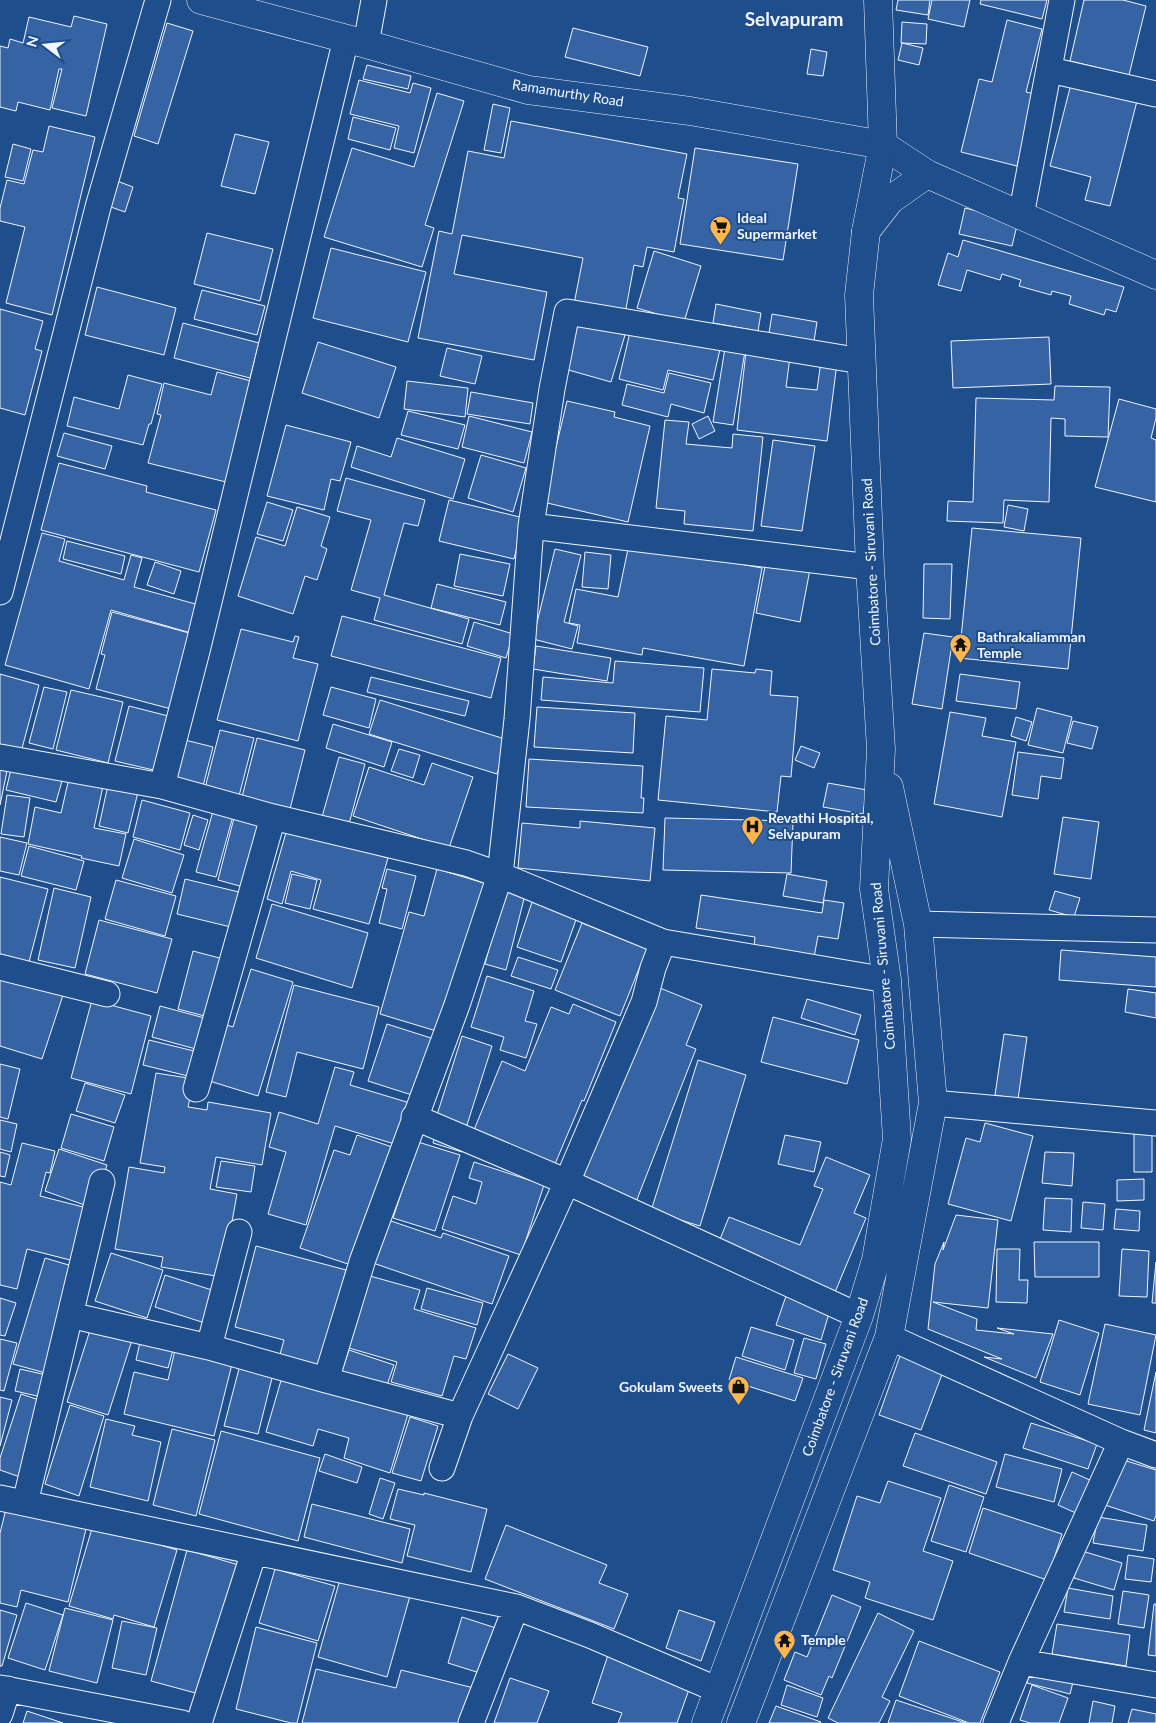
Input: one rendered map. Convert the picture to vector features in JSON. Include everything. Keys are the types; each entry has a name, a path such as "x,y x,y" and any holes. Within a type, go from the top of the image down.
{"main road":[{"name":"Ramamurthy Road","path":"201,0 356,41 528,90 690,111 882,145"},
{"name":"Coimbatore - Siruvani Road","path":"706,1723 860,1316 876,1260 896,1139 887,980 874,889 882,749 870,567 859,295 866,231 882,145 878,0"},
{"path":"882,145 927,174 1156,276"},
{"path":"866,231 890,200 927,174"},
{"path":"741,1723 889,1337 933,1103 918,924 882,749"}],"street":[{"path":"0,592 98,207 158,0"},
{"path":"162,786 356,41 374,0"},
{"path":"1021,216 1062,0"},
{"path":"1050,70 1156,94"},
{"path":"326,1380 363,1258 414,1117 458,1004 500,874 517,719 531,526 552,389 567,312 861,360"},
{"path":"531,526 870,567"},
{"path":"0,756 162,786 273,817 466,863 500,874 663,942 887,980"},
{"path":"196,1089 273,817"},
{"path":"918,924 1156,930"},
{"path":"442,1468 460,1416 567,1182 644,1002 653,968 663,942"},
{"path":"0,966 107,994"},
{"path":"933,1103 1156,1123"},
{"path":"414,1117 567,1182 860,1316"},
{"path":"25,1503 102,1182"},
{"path":"210,1347 240,1232"},
{"path":"70,1315 210,1347 460,1416"},
{"path":"889,1337 1121,1442 1156,1455"},
{"path":"996,1723 1021,1662 1121,1442"},
{"path":"0,1498 516,1608 590,1635 718,1690"},
{"path":"199,1723 254,1552"},
{"path":"471,1723 516,1608"},
{"path":"1021,1662 1156,1685"},
{"path":"0,1714 4,1689 182,1723"}],"building":[{"path":"898,0 930,0 928,15 896,10"},
{"path":"932,0 970,0 964,27 928,19"},
{"path":"981,0 1047,0 1042,19 980,4"},
{"path":"1084,0 1123,0 1146,6 1129,75 1070,61"},
{"path":"74,16 107,24 86,116 52,108 62,69 59,69 50,110 18,102 16,111 0,107 0,46 8,48 10,39 23,43 29,17 71,27"},
{"path":"1007,20 1042,29 1026,92 1035,94 1017,166 961,152 979,79 992,82"},
{"path":"902,22 927,24 926,44 901,43"},
{"path":"167,23 193,31 158,144 134,136"},
{"path":"573,28 648,47 640,76 565,57"},
{"path":"902,43 923,48 919,65 898,60"},
{"path":"811,49 827,52 823,76 807,74"},
{"path":"367,65 411,76 408,89 363,79"},
{"path":"359,80 410,93 413,83 431,88 414,153 394,148 399,126 350,114"},
{"path":"1071,84 1137,101 1110,206 1085,200 1091,177 1050,166"},
{"path":"437,93 464,101 425,225 434,228 422,267 324,237 352,148 414,167"},
{"path":"493,104 510,108 501,153 484,150"},
{"path":"353,117 396,128 390,150 348,139"},
{"path":"511,121 687,154 678,198 684,199 674,252 647,247 643,267 634,265 625,314 574,304 583,258 462,235 454,274 547,292 534,360 418,338 439,231 452,234 468,151 504,158"},
{"path":"49,126 95,137 52,315 6,303 25,227 0,221 0,208 7,180 24,184 33,150 43,152"},
{"path":"235,134 269,142 255,194 221,186"},
{"path":"13,144 31,149 23,181 5,177"},
{"path":"695,148 798,164 783,260 680,244"},
{"path":"117,181 133,187 125,212 108,206"},
{"path":"965,208 1018,221 1012,246 959,234"},
{"path":"207,233 273,249 260,301 194,284"},
{"path":"963,240 1124,287 1116,312 1106,309 1104,315 1069,304 1071,296 1052,291 1051,295 1019,286 1021,280 1002,274 1000,280 967,270 961,291 938,285 948,253 958,257"},
{"path":"331,248 426,272 408,342 313,318"},
{"path":"654,251 701,266 684,322 637,308"},
{"path":"97,287 176,308 164,355 85,335"},
{"path":"202,290 265,306 257,335 194,319"},
{"path":"716,304 761,313 758,331 713,323"},
{"path":"0,309 43,321 35,349 42,351 25,415 0,408"},
{"path":"772,314 817,322 814,341 769,333"},
{"path":"579,321 625,335 611,382 565,369"},
{"path":"183,323 259,343 250,378 174,358"},
{"path":"631,328 720,349 713,380 668,370 663,390 619,379"},
{"path":"1049,337 1051,384 953,388 951,341"},
{"path":"318,342 396,367 379,418 302,393"},
{"path":"447,348 482,356 475,384 440,376"},
{"path":"725,348 745,351 733,425 713,422"},
{"path":"746,352 790,357 786,387 817,390 821,361 837,363 827,441 737,430"},
{"path":"217,372 251,381 226,482 148,463 161,415 157,414 164,383 211,395"},
{"path":"669,373 711,383 704,413 671,404 668,417 622,405 627,384 664,393"},
{"path":"128,375 162,384 143,445 67,426 74,397 119,409"},
{"path":"407,381 468,388 465,417 404,409"},
{"path":"1055,386 1110,387 1108,437 1065,436 1065,419 1051,418 1049,502 1004,500 1003,523 947,521 948,501 973,502 976,398 1054,400"},
{"path":"471,392 533,403 530,424 467,414"},
{"path":"1119,399 1156,409 1156,418 1151,438 1156,440 1156,502 1095,487"},
{"path":"567,401 615,412 614,417 650,426 628,522 543,502"},
{"path":"408,411 465,425 458,449 401,435"},
{"path":"469,416 532,432 524,463 462,447"},
{"path":"708,416 715,431 699,439 692,424"},
{"path":"665,420 689,422 686,444 732,448 733,434 763,437 753,531 684,524 685,511 656,508"},
{"path":"286,425 351,442 340,481 331,479 324,510 267,496"},
{"path":"64,433 112,446 105,469 57,456"},
{"path":"397,438 465,459 453,499 351,467 357,446 391,457"},
{"path":"773,440 815,446 802,531 761,526"},
{"path":"481,455 526,468 513,512 468,498"},
{"path":"59,463 147,486 146,492 216,510 199,572 41,530"},
{"path":"346,478 425,500 418,526 404,523 384,595 469,619 462,644 374,620 380,598 351,590 371,520 337,511"},
{"path":"449,500 524,518 514,559 439,541"},
{"path":"267,502 293,510 283,541 257,534"},
{"path":"1008,505 1028,509 1024,531 1004,527"},
{"path":"297,507 330,517 321,546 327,549 317,580 305,576 293,614 238,596 256,537 285,546"},
{"path":"972,528 1081,538 1068,669 959,658"},
{"path":"42,533 65,539 59,561 124,580 131,555 142,558 134,587 199,605 191,633 111,610 89,689 5,665"},
{"path":"67,541 125,556 121,574 63,559"},
{"path":"629,544 762,568 744,666 643,648 642,655 577,643 580,625 569,623 576,589 618,597"},
{"path":"555,549 581,555 564,622 578,626 572,649 533,639"},
{"path":"585,552 611,555 608,589 582,587"},
{"path":"460,554 510,564 503,596 454,586"},
{"path":"767,556 811,564 800,622 756,613"},
{"path":"155,562 181,571 174,594 147,585"},
{"path":"924,564 952,564 950,619 923,618"},
{"path":"437,584 506,602 500,625 431,608"},
{"path":"112,612 189,633 181,663 188,665 175,710 96,689 105,655 101,654"},
{"path":"342,616 501,658 491,698 331,656"},
{"path":"474,622 513,634 506,658 467,646"},
{"path":"241,629 293,642 295,636 299,637 293,658 318,664 298,741 217,720"},
{"path":"924,633 953,637 942,709 912,704"},
{"path":"536,646 611,658 607,681 533,669"},
{"path":"615,661 704,668 700,712 541,700 543,677 613,683"},
{"path":"712,669 755,673 756,669 772,671 770,695 798,697 791,777 781,776 777,812 658,800 666,716 707,720"},
{"path":"0,674 39,685 21,752 0,746"},
{"path":"960,674 1020,682 1016,709 956,701"},
{"path":"371,677 469,701 465,716 367,692"},
{"path":"44,687 67,692 53,749 29,743"},
{"path":"331,687 376,699 369,728 323,715"},
{"path":"71,690 123,702 108,763 56,750"},
{"path":"380,700 508,740 497,774 369,734"},
{"path":"129,706 176,718 162,772 115,761"},
{"path":"537,707 635,713 633,753 534,747"},
{"path":"1037,708 1072,717 1063,753 1028,745"},
{"path":"950,712 986,718 982,736 1016,742 1002,817 934,804"},
{"path":"1016,717 1032,722 1026,741 1011,736"},
{"path":"1073,721 1098,727 1092,749 1067,743"},
{"path":"333,724 392,742 384,767 326,748"},
{"path":"220,730 254,738 239,796 205,788"},
{"path":"177,738 213,747 203,786 167,778"},
{"path":"257,738 305,750 290,809 242,797"},
{"path":"801,746 820,753 814,768 795,760"},
{"path":"399,749 420,755 413,778 391,771"},
{"path":"1018,752 1064,758 1061,779 1041,776 1038,799 1012,795"},
{"path":"339,757 365,764 349,824 322,817"},
{"path":"529,759 643,766 641,798 644,798 643,813 526,807"},
{"path":"432,763 473,777 449,848 353,816 369,767 424,785"},
{"path":"11,769 62,781 56,802 6,790"},
{"path":"0,770 7,771 0,805"},
{"path":"69,778 103,786 94,828 126,834 119,866 28,844 35,807 61,813"},
{"path":"828,783 867,790 863,814 823,807"},
{"path":"108,785 138,792 128,833 99,826"},
{"path":"7,795 30,798 24,837 1,834"},
{"path":"142,800 190,813 180,850 133,837"},
{"path":"213,811 233,816 216,877 196,872"},
{"path":"193,815 208,820 199,850 184,845"},
{"path":"1063,817 1099,822 1091,879 1054,874"},
{"path":"234,818 263,825 247,888 218,880"},
{"path":"665,818 793,821 791,873 663,870"},
{"path":"580,821 655,828 650,881 518,868 522,823 580,828"},
{"path":"287,829 388,858 369,924 313,909 321,880 291,871 282,904 267,899"},
{"path":"0,837 27,843 19,875 0,871"},
{"path":"134,839 184,855 172,893 122,878"},
{"path":"29,846 84,861 76,890 21,876"},
{"path":"387,869 416,876 402,929 379,923 387,889 382,888"},
{"path":"437,869 487,884 443,1033 380,1014 409,912 424,916"},
{"path":"292,874 317,880 310,909 285,903"},
{"path":"787,874 827,881 823,903 783,896"},
{"path":"0,877 48,889 29,962 0,954"},
{"path":"185,879 243,893 235,928 177,914"},
{"path":"116,880 176,896 165,936 105,919"},
{"path":"54,888 91,897 75,968 38,960"},
{"path":"504,890 525,895 506,970 485,964"},
{"path":"1055,891 1080,898 1074,917 1049,910"},
{"path":"701,895 822,913 824,900 844,903 838,939 818,936 814,957 754,948 755,937 696,928"},
{"path":"533,899 578,914 561,962 517,947"},
{"path":"272,904 368,933 352,988 256,958"},
{"path":"99,920 172,939 157,993 85,974"},
{"path":"582,923 647,949 620,1016 555,990"},
{"path":"1061,950 1156,957 1156,987 1059,980"},
{"path":"193,951 227,960 212,1018 178,1009"},
{"path":"518,957 558,970 551,989 511,976"},
{"path":"251,969 293,982 258,1096 203,1079 220,1023 233,1027"},
{"path":"0,975 63,995 42,1059 0,1046"},
{"path":"487,976 534,991 525,1021 537,1024 526,1058 500,1050 504,1037 471,1027"},
{"path":"294,985 379,1007 363,1069 297,1052 286,1097 266,1092"},
{"path":"660,988 702,1005 686,1045 696,1049 636,1202 580,1180 613,1097 616,1099"},
{"path":"1128,989 1156,993 1156,1018 1125,1012"},
{"path":"807,999 861,1015 855,1035 801,1018"},
{"path":"92,1000 151,1016 131,1094 71,1078"},
{"path":"573,1004 616,1022 584,1101 582,1100 555,1164 474,1130 502,1061 525,1071 551,1007 569,1014"},
{"path":"160,1006 212,1020 203,1051 152,1037"},
{"path":"773,1017 859,1040 847,1084 761,1062"},
{"path":"387,1024 434,1039 415,1096 368,1081"},
{"path":"1004,1034 1027,1037 1018,1099 995,1095"},
{"path":"462,1036 492,1046 466,1128 436,1118"},
{"path":"149,1040 202,1053 196,1078 143,1065"},
{"path":"698,1060 746,1075 700,1226 651,1211"},
{"path":"0,1064 20,1069 8,1119 0,1117"},
{"path":"335,1067 354,1072 350,1085 410,1103 398,1145 335,1126 306,1225 268,1214 286,1152 269,1147 279,1112 318,1124"},
{"path":"156,1073 194,1079 188,1107 207,1110 208,1102 271,1113 262,1165 216,1157 210,1189 237,1194 222,1277 161,1267 163,1257 115,1249 129,1167 164,1173 165,1167 140,1163"},
{"path":"85,1083 125,1095 115,1123 76,1111"},
{"path":"71,1114 114,1127 104,1161 61,1148"},
{"path":"0,1120 17,1124 11,1152 0,1149"},
{"path":"985,1123 1033,1136 1011,1221 948,1204 966,1138 980,1142"},
{"path":"436,1132 466,1141 462,1152 433,1143"},
{"path":"1134,1132 1152,1132 1152,1172 1134,1172"},
{"path":"357,1135 392,1147 351,1265 300,1248 334,1150 350,1155"},
{"path":"785,1135 821,1142 814,1172 778,1164"},
{"path":"418,1142 460,1155 435,1231 393,1218"},
{"path":"22,1143 55,1151 50,1173 46,1172 40,1196 91,1209 78,1262 27,1249 17,1289 0,1285 0,1182 11,1185"},
{"path":"59,1149 107,1165 93,1208 45,1191"},
{"path":"0,1152 10,1155 5,1177 0,1176"},
{"path":"1045,1152 1074,1153 1072,1186 1042,1183"},
{"path":"826,1157 870,1175 854,1213 866,1218 833,1297 716,1249 729,1217 800,1245 823,1189 814,1186"},
{"path":"221,1161 255,1166 251,1192 216,1187"},
{"path":"474,1162 544,1185 521,1255 442,1229 453,1196 476,1204 482,1182 469,1178"},
{"path":"1144,1179 1144,1200 1117,1201 1117,1180"},
{"path":"1045,1198 1072,1199 1071,1232 1043,1230"},
{"path":"1083,1202 1105,1204 1103,1230 1081,1228"},
{"path":"1116,1209 1140,1211 1139,1231 1114,1229"},
{"path":"956,1215 998,1220 988,1308 933,1302 977,1319 976,1330 1014,1334 997,1328 1053,1334 1036,1378 984,1357 1002,1359 928,1329 935,1264 944,1242 943,1250"},
{"path":"388,1220 441,1238 443,1233 509,1256 492,1304 373,1263"},
{"path":"1034,1242 1099,1242 1099,1277 1035,1277"},
{"path":"256,1246 346,1270 319,1369 279,1358 284,1340 235,1327"},
{"path":"997,1249 1020,1249 1019,1280 1028,1280 1027,1303 996,1302"},
{"path":"1122,1249 1149,1251 1147,1297 1119,1296"},
{"path":"111,1253 163,1270 147,1318 95,1301"},
{"path":"45,1258 79,1268 49,1374 13,1364"},
{"path":"1156,1262 1156,1303 1152,1303"},
{"path":"165,1275 218,1292 208,1324 155,1307"},
{"path":"370,1276 420,1290 414,1309 476,1328 466,1359 454,1356 442,1396 391,1382 397,1362 349,1348"},
{"path":"427,1288 483,1303 477,1325 421,1309"},
{"path":"786,1296 830,1310 821,1340 776,1325"},
{"path":"0,1298 16,1303 5,1336 0,1335"},
{"path":"1059,1320 1099,1333 1080,1395 1040,1382"},
{"path":"92,1324 133,1337 108,1415 67,1402"},
{"path":"1105,1324 1156,1335 1140,1415 1088,1404"},
{"path":"751,1327 794,1340 785,1370 742,1356"},
{"path":"141,1338 174,1346 168,1368 136,1360"},
{"path":"804,1338 826,1344 816,1379 794,1373"},
{"path":"0,1339 17,1343 4,1391 0,1390"},
{"path":"175,1350 232,1364 214,1436 124,1414 134,1372 168,1380"},
{"path":"349,1350 394,1365 386,1388 341,1374"},
{"path":"901,1353 944,1369 921,1430 879,1415"},
{"path":"508,1354 538,1368 518,1409 488,1394"},
{"path":"736,1357 803,1378 795,1401 729,1380"},
{"path":"240,1365 273,1374 258,1434 224,1426"},
{"path":"20,1369 51,1376 46,1398 15,1391"},
{"path":"1156,1372 1156,1433 1144,1430"},
{"path":"282,1377 408,1414 390,1473 344,1458 349,1438 318,1429 313,1446 266,1432"},
{"path":"21,1394 48,1403 23,1478 0,1470 0,1458"},
{"path":"0,1397 12,1400 0,1446"},
{"path":"70,1405 104,1416 79,1496 45,1484"},
{"path":"410,1417 438,1426 421,1481 392,1473"},
{"path":"106,1419 135,1426 132,1435 161,1442 148,1501 90,1487"},
{"path":"1031,1423 1097,1444 1088,1469 1023,1448"},
{"path":"172,1429 215,1440 196,1516 153,1505"},
{"path":"221,1431 320,1458 298,1541 199,1514"},
{"path":"915,1433 997,1462 986,1494 903,1466"},
{"path":"325,1454 362,1467 357,1483 319,1471"},
{"path":"1005,1454 1062,1469 1054,1502 996,1487"},
{"path":"1120,1459 1156,1470 1156,1515 1154,1521 1105,1505"},
{"path":"1072,1472 1092,1481 1078,1514 1058,1505"},
{"path":"380,1478 395,1483 383,1519 369,1514"},
{"path":"888,1481 941,1498 923,1551 953,1561 933,1620 865,1598 870,1582 833,1570 857,1496 880,1503"},
{"path":"949,1485 984,1497 966,1552 931,1541"},
{"path":"398,1489 424,1495 424,1493 487,1509 471,1572 407,1556 415,1525 390,1519"},
{"path":"312,1504 410,1529 402,1563 304,1537"},
{"path":"983,1508 1062,1534 1047,1580 969,1553"},
{"path":"6,1509 86,1529 68,1602 21,1590 17,1607 0,1603 0,1533"},
{"path":"1098,1517 1147,1525 1143,1551 1093,1543"},
{"path":"93,1525 177,1550 154,1627 114,1615 113,1619 69,1606"},
{"path":"506,1525 607,1565 599,1583 628,1594 614,1629 485,1579"},
{"path":"187,1550 239,1565 203,1695 151,1681"},
{"path":"1082,1551 1122,1563 1114,1590 1074,1578"},
{"path":"1128,1555 1154,1559 1151,1582 1125,1579"},
{"path":"275,1569 335,1586 318,1641 259,1623"},
{"path":"341,1576 410,1596 387,1677 318,1657"},
{"path":"1068,1588 1113,1596 1110,1619 1064,1612"},
{"path":"1123,1591 1149,1595 1144,1628 1118,1624"},
{"path":"832,1595 861,1607 832,1678 829,1676 821,1695 784,1680 795,1652 807,1657"},
{"path":"26,1603 63,1615 45,1670 8,1658"},
{"path":"1154,1604 1156,1604 1156,1656 1148,1655"},
{"path":"65,1608 113,1620 97,1683 49,1671"},
{"path":"0,1610 17,1615 2,1666 0,1666"},
{"path":"679,1610 715,1622 701,1661 666,1648"},
{"path":"878,1613 914,1631 882,1697 890,1701 879,1723 838,1723 828,1718"},
{"path":"462,1617 502,1630 486,1675 448,1663"},
{"path":"122,1621 157,1628 146,1675 112,1668"},
{"path":"1057,1624 1130,1635 1126,1666 1052,1654"},
{"path":"256,1627 317,1643 297,1723 236,1709"},
{"path":"919,1641 1000,1672 980,1723 969,1723 899,1696"},
{"path":"608,1655 691,1684 677,1723 618,1723 622,1713 592,1703"},
{"path":"1031,1668 1074,1678 1070,1694 1027,1683"},
{"path":"316,1669 396,1688 401,1670 474,1688 465,1723 302,1723"},
{"path":"510,1678 549,1691 537,1723 494,1723"},
{"path":"787,1685 823,1698 817,1717 781,1705"},
{"path":"1032,1685 1068,1698 1059,1723 1030,1723 1020,1720"},
{"path":"896,1700 966,1723 888,1723"},
{"path":"1093,1701 1115,1706 1112,1723 1089,1723"},
{"path":"776,1706 821,1722 769,1723"},
{"path":"1132,1709 1156,1714 1156,1723 1128,1723"},
{"path":"27,1711 63,1723 23,1723"}],"place":[{"name":"Ideal Supermarket","path":"721,245"},
{"name":"Bathrakaliamman Temple","path":"961,664"},
{"name":"Revathi Hospital, Selvapuram","path":"752,845"},
{"name":"Gokulam Sweets","path":"739,1406"},
{"name":"Temple","path":"785,1659"}],"district":[{"name":"Selvapuram","path":"794,19"}]}
